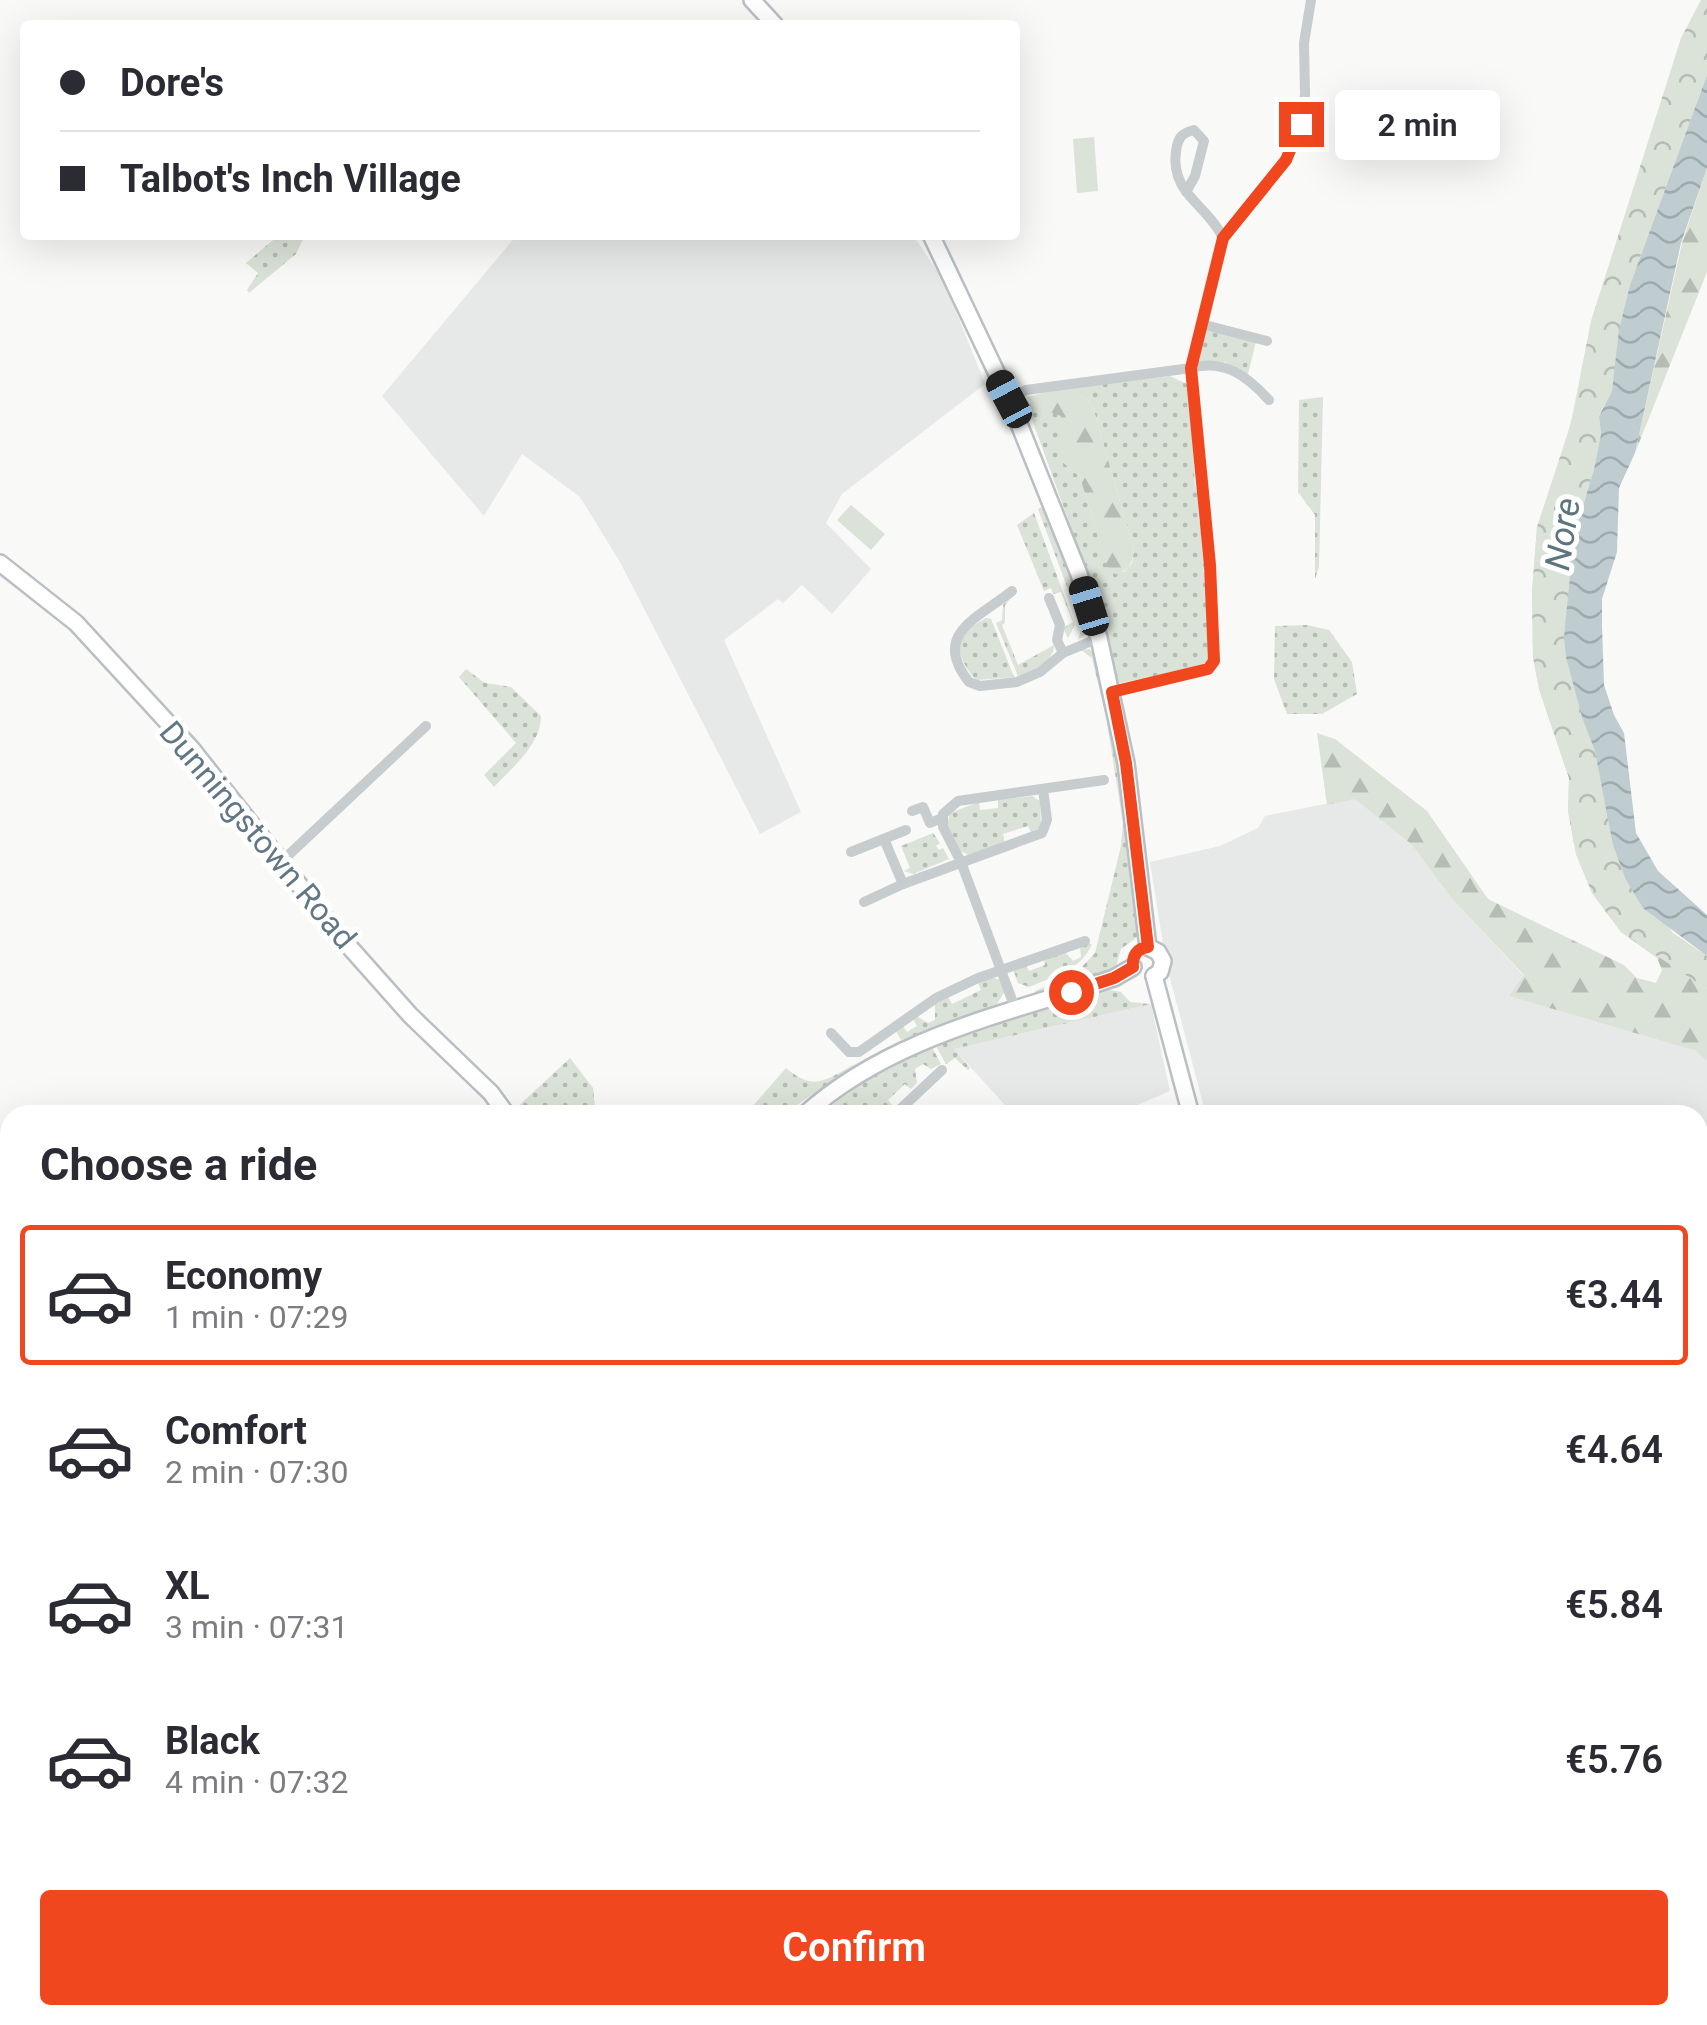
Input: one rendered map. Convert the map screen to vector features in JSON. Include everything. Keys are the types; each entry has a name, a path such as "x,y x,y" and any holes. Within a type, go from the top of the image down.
{"street":[{"path":"752,0 770,20"},
{"path":"1112,692 1208,669 1214,661 1210,565 1191,368 1223,238 1286,160 1301,124 1304,43 1311,0"},
{"path":"1186,192 1195,176 1204,141 1194,130 1178,138 1178,182 1186,192 1218,226 1223,238"},
{"path":"933,240 1009,399 1079,574 1099,638 1126,763 1148,947"},
{"path":"1201,324 1267,341"},
{"path":"1009,399 1030,390 1210,364 1225,366 1247,378 1269,400"},
{"name":"Dunningstown Road","path":"0,564 76,623 192,748 338,934 410,1015 500,1105"},
{"path":"1012,592 954,638 954,648 969,682 980,686 1017,682 1040,672 1063,653 1099,638"},
{"path":"1049,598 1060,625 1057,640 1063,653"},
{"path":"990,608 998,620"},
{"path":"281,862 426,726"},
{"path":"1015,1008 962,862 942,827 942,818 958,801 1104,780"},
{"path":"864,902 1042,832 1047,820 1043,789"},
{"path":"912,811 924,807 930,823 942,818"},
{"path":"851,852 906,830"},
{"path":"884,839 903,884"},
{"path":"831,1033 849,1052 859,1052 936,998 1002,969 1086,941"},
{"path":"817,1105 878,1062 930,1038 1114,978 1133,967 1136,953 1148,947"},
{"path":"1133,967 1140,976 1154,976 1162,969 1158,952 1148,947"},
{"path":"1154,976 1188,1105"},
{"path":"902,1105 925,1076 942,1070"}],"shaded area":[{"path":"513,240 916,240 944,281 985,384 842,494 826,523 871,569 832,614 802,585 783,603 778,599 724,640 801,812 760,834 620,562 580,497 522,454 484,516 382,396"},
{"path":"1355,798 1411,844 1452,899 1524,976 1510,996 1696,1051 1707,1061 1707,1105 1203,1105 1166,963 1150,862 1220,846 1258,828 1265,816"},
{"path":"1151,1004 1170,1091 1137,1105 1005,1105 954,1049"}],"green space":[{"path":"1701,0 1707,0 1707,75 1630,285 1612,391 1599,415 1601,434 1594,469 1574,536 1582,717 1595,751 1613,845 1673,933 1707,956 1707,989 1621,932 1592,893 1576,854 1568,811 1569,778 1539,689 1533,657 1532,592 1537,527 1571,423 1591,321 1681,38"},
{"path":"1094,137 1098,191 1077,193 1073,139"},
{"path":"1707,168 1707,272 1635,453 1682,243"},
{"path":"273,240 303,240 296,254 249,293 247,290 258,273 246,263"},
{"path":"1204,330 1256,342 1248,374 1225,362 1199,361"},
{"path":"1170,376 1189,385 1195,486 1206,561 1203,571 1207,577 1209,660 1197,667 1116,684 1106,625 1024,397 1032,405 1061,415 1064,463 1080,477 1108,568 1124,572 1132,563 1134,550 1092,404 1067,387"},
{"path":"1067,387 1092,404 1134,550 1129,566 1115,574 1108,569 1080,477 1064,463 1058,448 1061,416 1032,405 1027,397"},
{"path":"1323,397 1319,567 1315,579 1315,515 1298,492 1299,400"},
{"path":"1574,410 1559,488 1659,955 1707,989 1707,1061 1696,1051 1509,996 1524,975 1452,899 1411,844 1355,799 1327,805 1317,733 1335,739 1427,811 1488,899 1624,965 1637,978 1656,983 1662,970 1657,958 1621,932 1592,893 1576,854 1568,811 1569,778 1539,689 1533,657 1537,527"},
{"path":"851,505 885,534 871,550 837,520"},
{"path":"1045,505 1079,590 1090,631 1078,640 1082,627 1038,509"},
{"path":"1034,513 1075,625 1068,638 1063,628 1073,622 1061,592 1053,594 1051,588 1044,591 1017,525"},
{"path":"1014,594 1005,605 1002,625 1018,665 1054,645 1047,661 1018,676 996,623 1002,620 1003,605"},
{"path":"986,618 991,619 1014,677 977,680 965,665 960,638"},
{"path":"1307,625 1329,630 1352,662 1357,694 1322,714 1287,714 1274,679 1275,626"},
{"path":"1089,649 1096,654 1113,722 1140,935 1121,949 1114,974 1036,996 1035,991 1076,973 1095,953 1121,846 1123,823 1106,717 1092,658 1081,650"},
{"path":"466,669 485,683 511,687 541,716 531,745 494,787 484,775 516,743 459,677"},
{"path":"1032,796 1040,801 1041,827 1031,832 1028,826 1003,834 1005,843 968,855 961,851 947,825 950,813 979,802 980,810 998,808 998,800"},
{"path":"933,833 940,843 936,846 939,850 943,848 949,859 913,874 904,871 910,868 901,846"},
{"path":"1092,944 1087,953 1065,972 1029,987 1018,983 1013,969 1025,963 1029,971 1045,965 1044,958 1065,952 1073,961 1081,957 1080,947"},
{"path":"991,977 1000,980 1005,991 997,1004 901,1040 896,1031 903,1026 907,1032 917,1026 913,1019 918,1017 928,1023 935,1020 935,1004 948,997 952,1004 981,990 978,983"},
{"path":"1110,990 1121,992 1130,1002 1151,1004 954,1049 968,1070 955,1058 946,1064 936,1046 989,1026"},
{"path":"932,1047 941,1064 931,1069 923,1064 915,1069 917,1083 911,1089 905,1084 888,1100 892,1105 832,1105 881,1070"},
{"path":"570,1058 593,1088 595,1105 519,1105"},
{"path":"857,1063 797,1105 754,1105 786,1068 813,1082"}],"water":[{"path":"1707,75 1707,168 1681,243 1635,453 1619,488 1617,552 1602,599 1602,626 1604,685 1624,733 1636,833 1658,871 1707,915 1707,956 1643,908 1626,880 1613,845 1595,751 1582,717 1564,637 1574,536 1594,469 1601,434 1599,416 1612,391 1619,330 1630,285"}],"route":[{"path":"1071,992 1114,978 1133,967 1138,950 1148,947 1131,796 1112,692 1208,669 1214,661 1210,565 1191,368 1223,238 1286,160 1301,124"}],"water label":[{"name":"Nore","path":"1563,534"}]}
